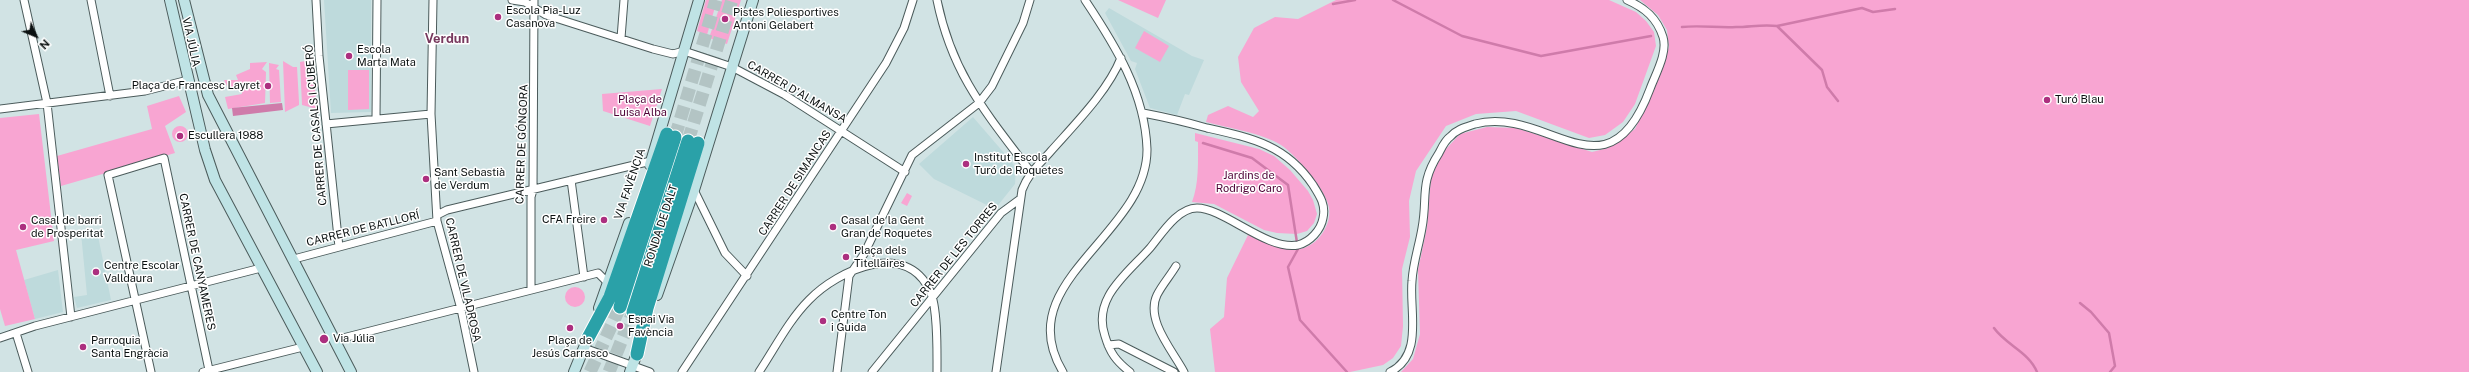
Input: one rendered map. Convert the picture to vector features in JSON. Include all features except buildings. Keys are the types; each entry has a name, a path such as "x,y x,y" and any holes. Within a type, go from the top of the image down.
{"highway":[{"name":"RONDA DE DALT","path":"586,343 610,296 671,136 620,307"},
{"name":"RONDA DE DALT","path":"632,312 693,142 647,308 637,354"}],"street":[{"path":"24,0 47,103 71,318"},
{"path":"91,0 110,96"},
{"name":"VIA JÚLIA","path":"170,0 205,150 215,180 317,372"},
{"name":"VIA JÚLIA","path":"184,0 208,95 241,163 294,259 351,372"},
{"name":"CARRER DE CASALS I CUBERÓ","path":"316,0 326,124 339,247"},
{"path":"376,118 377,0"},
{"name":"CARRER DE VILADROSA","path":"433,0 431,114 437,218 461,309 474,372"},
{"name":"CARRER D'ALMANSA","path":"512,0 524,2 546,15 672,54 684,51 732,67 779,92 843,131 905,172"},
{"name":"CARRER DE GÓNGORA","path":"531,290 534,0"},
{"path":"620,38 624,0"},
{"name":"VIA FAVÈNCIA","path":"574,372 586,343 651,160 699,0"},
{"path":"631,369 694,190 753,0"},
{"name":"CARRER DE SIMANCAS","path":"682,372 843,131 886,63 904,28 913,0"},
{"path":"937,0 954,55 979,103 993,125 1030,171"},
{"path":"837,372 846,285 905,172 912,155 979,103 992,86 1023,23 1030,0"},
{"path":"1063,372 1055,355 1051,338 1055,305 1066,282 1123,215 1134,196 1146,160 1142,113 1121,58 1085,0"},
{"path":"1390,372 1402,363 1411,345 1412,283 1422,226 1425,180 1431,165 1446,141 1462,128 1490,121 1520,123 1582,146 1608,143 1622,134 1635,120 1644,103 1664,47 1660,28 1650,14 1627,0"},
{"path":"996,372 1020,198 1030,171 1076,122 1116,72 1121,58"},
{"path":"0,109 145,91 188,80"},
{"path":"1130,372 1115,359 1108,345 1102,328 1102,309 1112,289 1145,254 1178,215 1191,208 1206,209 1265,239 1298,245 1314,237 1322,225 1324,212 1322,199 1299,166 1276,150 1251,137 1142,113"},
{"path":"326,124 376,118 431,114"},
{"name":"CARRER DE CANYAMERES","path":"134,301 108,174 164,158 191,286 206,371"},
{"name":"CARRER DE BATLLORÍ","path":"294,259 404,232 437,218 447,210 651,160"},
{"path":"571,180 584,277"},
{"path":"694,190 725,254 747,276"},
{"name":"CARRER DE LES TORRES","path":"872,372 1001,213 1020,198"},
{"path":"759,372 810,299 853,270 879,262 900,265 908,268 921,278 931,291 937,372"},
{"path":"1176,266 1156,296 1154,310 1163,335 1184,372"},
{"path":"0,338 261,268"},
{"path":"335,340 598,273 608,282"},
{"path":"134,301 151,372"},
{"path":"16,333 28,372"},
{"path":"586,343 631,369 650,372"},
{"path":"1108,345 1119,344 1174,372"},
{"path":"206,371 304,347"}],"shaded area":[{"name":"Escola Marta Mata","path":"324,0 371,0 371,112 331,113"},
{"path":"1109,8 1192,56 1204,60 1189,95 1185,94 1177,115 1150,108 1135,69 1137,63 1131,61 1105,13"},
{"path":"282,103 283,110 233,116 232,108"},
{"name":"Institut Escola Turó de Roquetes","path":"973,117 1011,161 1016,169 1015,184 995,209 934,179 919,164"},
{"name":"Centre Escolar Valldaura","path":"97,231 111,300 77,308 74,297 87,295 81,233"},
{"path":"58,270 63,312 35,319 24,280"}],"green space":[{"path":"706,0 717,0 707,35 697,31"},
{"name":"Pistes Poliesportives Antoni Gelabert","path":"722,0 741,0 727,44 709,38"},
{"path":"1118,0 1166,0 1158,18"},
{"path":"1336,0 1609,0 1636,12 1646,21 1654,32 1656,46 1635,104 1623,122 1605,135 1589,138 1516,111 1476,114 1446,126 1416,171 1409,201 1410,237 1402,269 1403,326 1401,346 1393,358 1383,365 1350,372 1215,372 1210,329 1224,317 1227,278 1248,235 1283,248 1304,248 1320,236 1327,224 1329,211 1328,204 1321,189 1301,163 1287,149 1264,137 1206,122 1208,115 1228,106 1253,117 1259,111 1241,82 1238,57 1254,28 1275,17 1298,19"},
{"path":"1640,0 2469,0 2469,372 1401,372 1413,359 1420,334 1418,270 1427,227 1431,177 1444,151 1460,134 1487,127 1516,128 1592,152 1608,148 1635,129 1658,79 1669,47 1667,30 1658,15"},
{"path":"1144,31 1169,46 1160,62 1135,48"},
{"path":"283,61 293,67 297,67 299,102 299,105 285,112"},
{"path":"305,61 306,69 313,69 317,109 302,105 300,62"},
{"path":"267,62 262,69 266,72 265,103 228,109 225,97 242,94 240,86 228,88 224,80 238,80 236,75 250,69 250,63"},
{"path":"269,63 279,65 276,69 279,70 281,102 270,103"},
{"path":"348,70 369,70 369,109 348,110"},
{"name":"Plaça de Luisa Alba","path":"662,89 650,126 603,111 602,94"},
{"path":"179,96 186,112 165,126 175,153 61,186 57,156 152,129 147,106"},
{"path":"39,114 54,241 16,250 35,319 5,326 0,309 0,118"},
{"path":"180,126 187,131 188,134 183,141 180,142 173,137 172,134 177,127"},
{"name":"Jardins de Rodrigo Caro","path":"1195,133 1259,149 1274,156 1290,170 1308,191 1313,200 1317,214 1314,223 1307,231 1297,234 1277,233 1264,230 1214,204 1192,202 1198,173 1198,142 1195,141"},
{"path":"907,193 912,196 907,206 901,203"},
{"path":"575,287 582,290 585,297 582,304 575,307 568,304 565,297 568,290"}],"waterway":[{"path":"1333,4 1355,0"},
{"path":"1393,0 1462,36 1541,56 1651,36"},
{"path":"1682,27 1777,26 1862,8 1873,12 1895,9"},
{"path":"1777,26 1822,70 1827,87 1838,101"},
{"path":"1203,143 1252,158 1288,185 1298,249 1288,267 1300,320 1347,372"},
{"path":"2080,303 2091,312 2109,333 2115,366 2110,372"},
{"path":"1994,328 2029,359 2037,372"}],"tunnel":[{"path":"675,137 716,0"},
{"path":"688,141 732,0"},
{"path":"590,372 620,307"},
{"path":"609,372 633,312"}],"place":[{"name":"Escola Pia-Luz Casanova","path":"498,17"},
{"name":"Pistes Poliesportives Antoni Gelabert","path":"725,19"},
{"name":"Escola Marta Mata","path":"349,56"},
{"name":"Plaça de Francesc Layret","path":"268,86"},
{"name":"Turó Blau","path":"2047,100"},
{"name":"Escullera 1988","path":"180,136"},
{"name":"Institut Escola Turó de Roquetes","path":"966,164"},
{"name":"Sant Sebastià de Verdum","path":"426,179"},
{"name":"CFA Freire","path":"604,220"},
{"name":"Casal de barri de Prosperitat","path":"23,227"},
{"name":"Casal de la Gent Gran de Roquetes","path":"833,227"},
{"name":"Plaça dels Titellaires","path":"846,257"},
{"name":"Centre Escolar Valldaura","path":"96,272"},
{"name":"Centre Ton i Guida","path":"823,321"},
{"name":"Espai Via Favència","path":"620,326"},
{"name":"Plaça de Jesús Carrasco","path":"570,328"},
{"name":"Via Júlia","path":"324,339"},
{"name":"Parroquia Santa Engràcia","path":"83,347"}],"district":[{"name":"Verdun","path":"447,39"}]}
